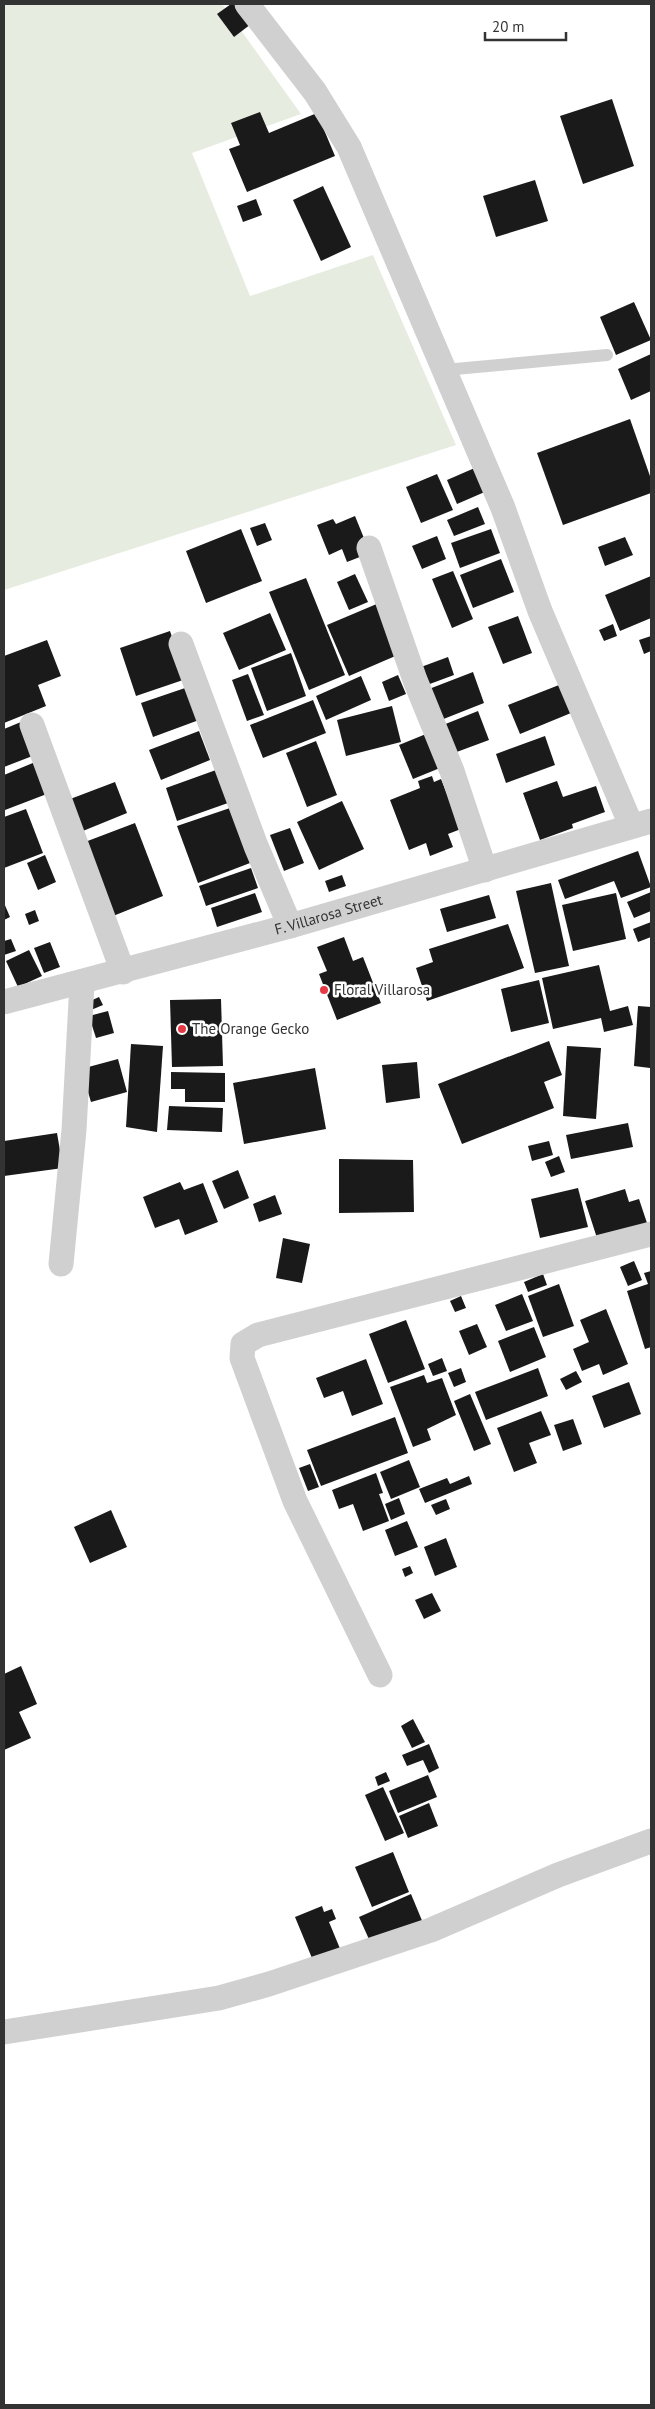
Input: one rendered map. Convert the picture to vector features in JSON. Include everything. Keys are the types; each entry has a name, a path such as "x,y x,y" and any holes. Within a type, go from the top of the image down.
{"street":[{"path":"246,4 315,92 349,147 503,508 540,610 641,823"},
{"path":"369,548 415,680 452,771 485,870"},
{"path":"181,644 256,846 290,926"},
{"path":"32,725 123,972"},
{"name":"F. Villarosa Street","path":"4,1002 82,983 290,926 641,823"},
{"path":"61,1264 74,1130 82,983"},
{"path":"380,1675 295,1502 242,1358 243,1344 258,1335 651,1234"},
{"path":"4,2032 219,1998 269,1984 430,1930 558,1875 651,1841"}],"lane":[{"path":"444,370 607,355"}],"shaded area":[{"path":"4,4 222,4 301,114 192,153 250,296 373,255 456,445 4,590"}],"building":[{"path":"231,4 242,4 255,21 234,37 217,14"},
{"path":"612,99 634,166 583,184 560,116"},
{"path":"260,112 269,133 317,113 335,156 247,192 229,149 240,145 231,123"},
{"path":"535,180 548,221 496,237 483,196"},
{"path":"323,186 351,247 321,261 293,200"},
{"path":"256,199 262,215 243,222 237,206"},
{"path":"634,302 651,340 616,355 600,317"},
{"path":"651,354 651,391 631,400 618,369"},
{"path":"630,419 651,479 651,493 563,525 537,453"},
{"path":"477,467 487,491 457,504 447,480"},
{"path":"437,474 453,510 421,523 406,487"},
{"path":"478,507 485,524 454,536 447,520"},
{"path":"355,516 370,553 347,562 342,549 329,555 317,525 333,519 336,524"},
{"path":"265,523 272,540 257,546 250,528"},
{"path":"241,529 262,581 206,603 186,551"},
{"path":"491,529 500,553 460,568 451,543"},
{"path":"437,536 446,559 422,569 412,546"},
{"path":"625,537 633,555 605,566 598,547"},
{"path":"501,559 514,592 473,608 460,575"},
{"path":"453,571 473,619 452,628 432,579"},
{"path":"355,574 368,602 349,610 337,582"},
{"path":"651,576 651,618 620,631 605,595"},
{"path":"306,578 345,675 309,690 269,592"},
{"path":"379,603 400,654 349,676 327,625"},
{"path":"270,613 286,650 239,670 223,633"},
{"path":"518,616 532,653 503,664 488,627"},
{"path":"613,624 617,636 604,641 599,630"},
{"path":"170,631 186,679 136,696 120,648"},
{"path":"651,636 651,651 644,654 639,640"},
{"path":"47,640 61,676 38,685 46,706 4,723 4,656"},
{"path":"291,653 306,696 267,711 251,668"},
{"path":"448,657 454,675 427,685 421,667"},
{"path":"473,672 484,703 441,720 429,689"},
{"path":"248,674 264,715 247,721 232,680"},
{"path":"398,675 406,694 389,701 382,682"},
{"path":"361,676 371,700 326,720 316,696"},
{"path":"559,685 571,713 520,734 508,705"},
{"path":"188,687 199,720 153,737 141,703"},
{"path":"313,700 326,733 263,758 250,725"},
{"path":"392,706 401,742 346,756 337,720"},
{"path":"478,711 489,740 454,753 443,725"},
{"path":"21,722 35,755 4,767 4,729"},
{"path":"199,731 210,760 161,780 149,750"},
{"path":"426,734 440,768 413,779 399,745"},
{"path":"545,736 555,765 506,783 496,754"},
{"path":"316,741 337,795 307,807 286,753"},
{"path":"40,760 52,792 5,810 4,775"},
{"path":"216,770 228,803 177,821 166,788"},
{"path":"432,776 434,782 441,779 461,829 448,834 453,847 430,856 426,843 409,850 390,800 420,788 418,781"},
{"path":"557,781 563,797 596,786 605,812 572,824 573,828 540,840 523,793"},
{"path":"115,782 127,813 78,833 65,801"},
{"path":"342,801 364,849 319,870 297,822"},
{"path":"230,808 250,863 198,883 177,826"},
{"path":"26,809 43,853 4,868 4,817"},
{"path":"135,823 163,896 113,916 85,842"},
{"path":"290,828 304,863 284,871 270,835"},
{"path":"638,851 651,887 621,898 614,881 565,899 558,880"},
{"path":"45,855 56,882 38,890 27,863"},
{"path":"251,868 258,888 206,906 199,886"},
{"path":"342,875 346,886 329,892 325,881"},
{"path":"551,883 569,966 535,973 516,891"},
{"path":"651,892 651,911 634,918 627,902"},
{"path":"255,893 262,912 217,927 211,908"},
{"path":"616,893 626,939 573,951 562,905"},
{"path":"489,895 496,918 447,932 440,909"},
{"path":"4,903 10,917 4,920"},
{"path":"35,910 39,921 29,925 25,914"},
{"path":"651,922 651,937 638,942 633,929"},
{"path":"508,924 524,968 427,1001 416,968 433,962 429,949"},
{"path":"344,937 353,961 363,957 381,1003 337,1020 319,974 327,971 317,947"},
{"path":"11,939 16,951 4,955 4,941"},
{"path":"50,942 60,967 44,973 34,948"},
{"path":"29,950 42,976 18,987 6,961"},
{"path":"599,965 610,1011 628,1006 633,1025 604,1032 601,1018 553,1029 542,978"},
{"path":"539,980 549,1023 511,1032 501,989"},
{"path":"99,997 103,1005 91,1010 88,1002"},
{"path":"221,999 223,1066 172,1067 170,1000"},
{"path":"638,1006 651,1007 650,1068 634,1066"},
{"path":"108,1011 114,1033 96,1038 89,1016"},
{"path":"549,1041 562,1075 544,1082 554,1108 462,1144 438,1084"},
{"path":"131,1044 163,1046 157,1132 126,1127"},
{"path":"567,1046 601,1048 596,1119 563,1116"},
{"path":"118,1059 127,1092 91,1102 81,1069"},
{"path":"417,1062 420,1098 386,1103 382,1065"},
{"path":"315,1068 326,1129 244,1144 233,1083"},
{"path":"171,1072 225,1073 225,1102 185,1102 185,1089 171,1089"},
{"path":"169,1106 223,1108 222,1132 167,1130"},
{"path":"628,1123 633,1147 571,1159 566,1135"},
{"path":"57,1133 63,1168 4,1176 4,1141"},
{"path":"549,1141 553,1155 532,1161 528,1146"},
{"path":"559,1156 565,1172 551,1177 545,1162"},
{"path":"339,1159 413,1160 414,1212 339,1213"},
{"path":"238,1170 249,1198 224,1209 212,1181"},
{"path":"180,1182 184,1190 203,1183 218,1222 185,1235 179,1219 155,1228 143,1197"},
{"path":"578,1188 588,1227 540,1238 531,1199"},
{"path":"625,1189 629,1202 639,1199 647,1223 597,1238 585,1201"},
{"path":"275,1195 282,1214 259,1222 253,1204"},
{"path":"283,1238 310,1244 302,1283 276,1278"},
{"path":"634,1261 642,1280 628,1286 620,1267"},
{"path":"651,1271 651,1347 645,1349 627,1291 648,1284 644,1273"},
{"path":"543,1274 547,1285 528,1292 524,1282"},
{"path":"559,1284 574,1326 543,1337 528,1296"},
{"path":"522,1294 533,1321 506,1331 495,1305"},
{"path":"461,1296 466,1308 455,1312 450,1301"},
{"path":"606,1309 628,1364 603,1375 599,1364 582,1371 573,1349 589,1342 580,1320"},
{"path":"406,1320 425,1369 388,1383 369,1334"},
{"path":"477,1324 487,1347 469,1355 459,1331"},
{"path":"534,1327 546,1357 510,1372 498,1341"},
{"path":"442,1358 447,1371 433,1376 428,1364"},
{"path":"366,1359 383,1404 352,1416 343,1391 324,1398 316,1378"},
{"path":"461,1368 466,1382 454,1387 448,1373"},
{"path":"538,1368 548,1396 486,1420 475,1392"},
{"path":"576,1371 582,1382 566,1390 560,1379"},
{"path":"424,1375 427,1383 442,1378 456,1415 427,1429 431,1440 413,1447 390,1387"},
{"path":"629,1382 641,1414 604,1428 592,1396"},
{"path":"470,1394 491,1444 474,1451 454,1401"},
{"path":"541,1411 551,1435 529,1443 537,1463 514,1472 497,1428"},
{"path":"395,1417 408,1453 321,1486 307,1450"},
{"path":"573,1419 582,1444 563,1451 554,1425"},
{"path":"409,1460 420,1487 391,1499 380,1472"},
{"path":"310,1464 319,1487 308,1491 299,1468"},
{"path":"376,1473 383,1493 379,1494 389,1521 363,1531 353,1504 339,1509 332,1490"},
{"path":"469,1476 472,1484 425,1503 419,1489 447,1478 450,1484"},
{"path":"399,1498 405,1514 391,1520 385,1504"},
{"path":"446,1499 450,1509 436,1515 431,1505"},
{"path":"111,1510 127,1547 90,1563 74,1527"},
{"path":"407,1521 418,1547 395,1556 385,1530"},
{"path":"446,1538 457,1567 435,1576 424,1547"},
{"path":"410,1566 413,1573 405,1577 402,1569"},
{"path":"432,1593 441,1611 424,1619 415,1600"},
{"path":"21,1666 37,1704 19,1712 31,1738 4,1750 4,1674"},
{"path":"413,1719 425,1742 412,1748 401,1726"},
{"path":"429,1744 439,1768 429,1773 423,1760 407,1766 402,1755"},
{"path":"386,1772 390,1781 378,1786 375,1777"},
{"path":"428,1775 437,1797 398,1813 389,1791"},
{"path":"383,1787 404,1833 385,1841 365,1795"},
{"path":"429,1803 438,1826 408,1838 399,1816"},
{"path":"393,1852 409,1892 372,1907 355,1867"},
{"path":"411,1894 423,1923 372,1946 359,1917"},
{"path":"322,1906 324,1912 332,1909 336,1919 329,1922 341,1951 314,1963 295,1917"}],"place":[{"name":"Floral Villarosa","path":"324,990"},
{"name":"The Orange Gecko","path":"182,1029"}]}
